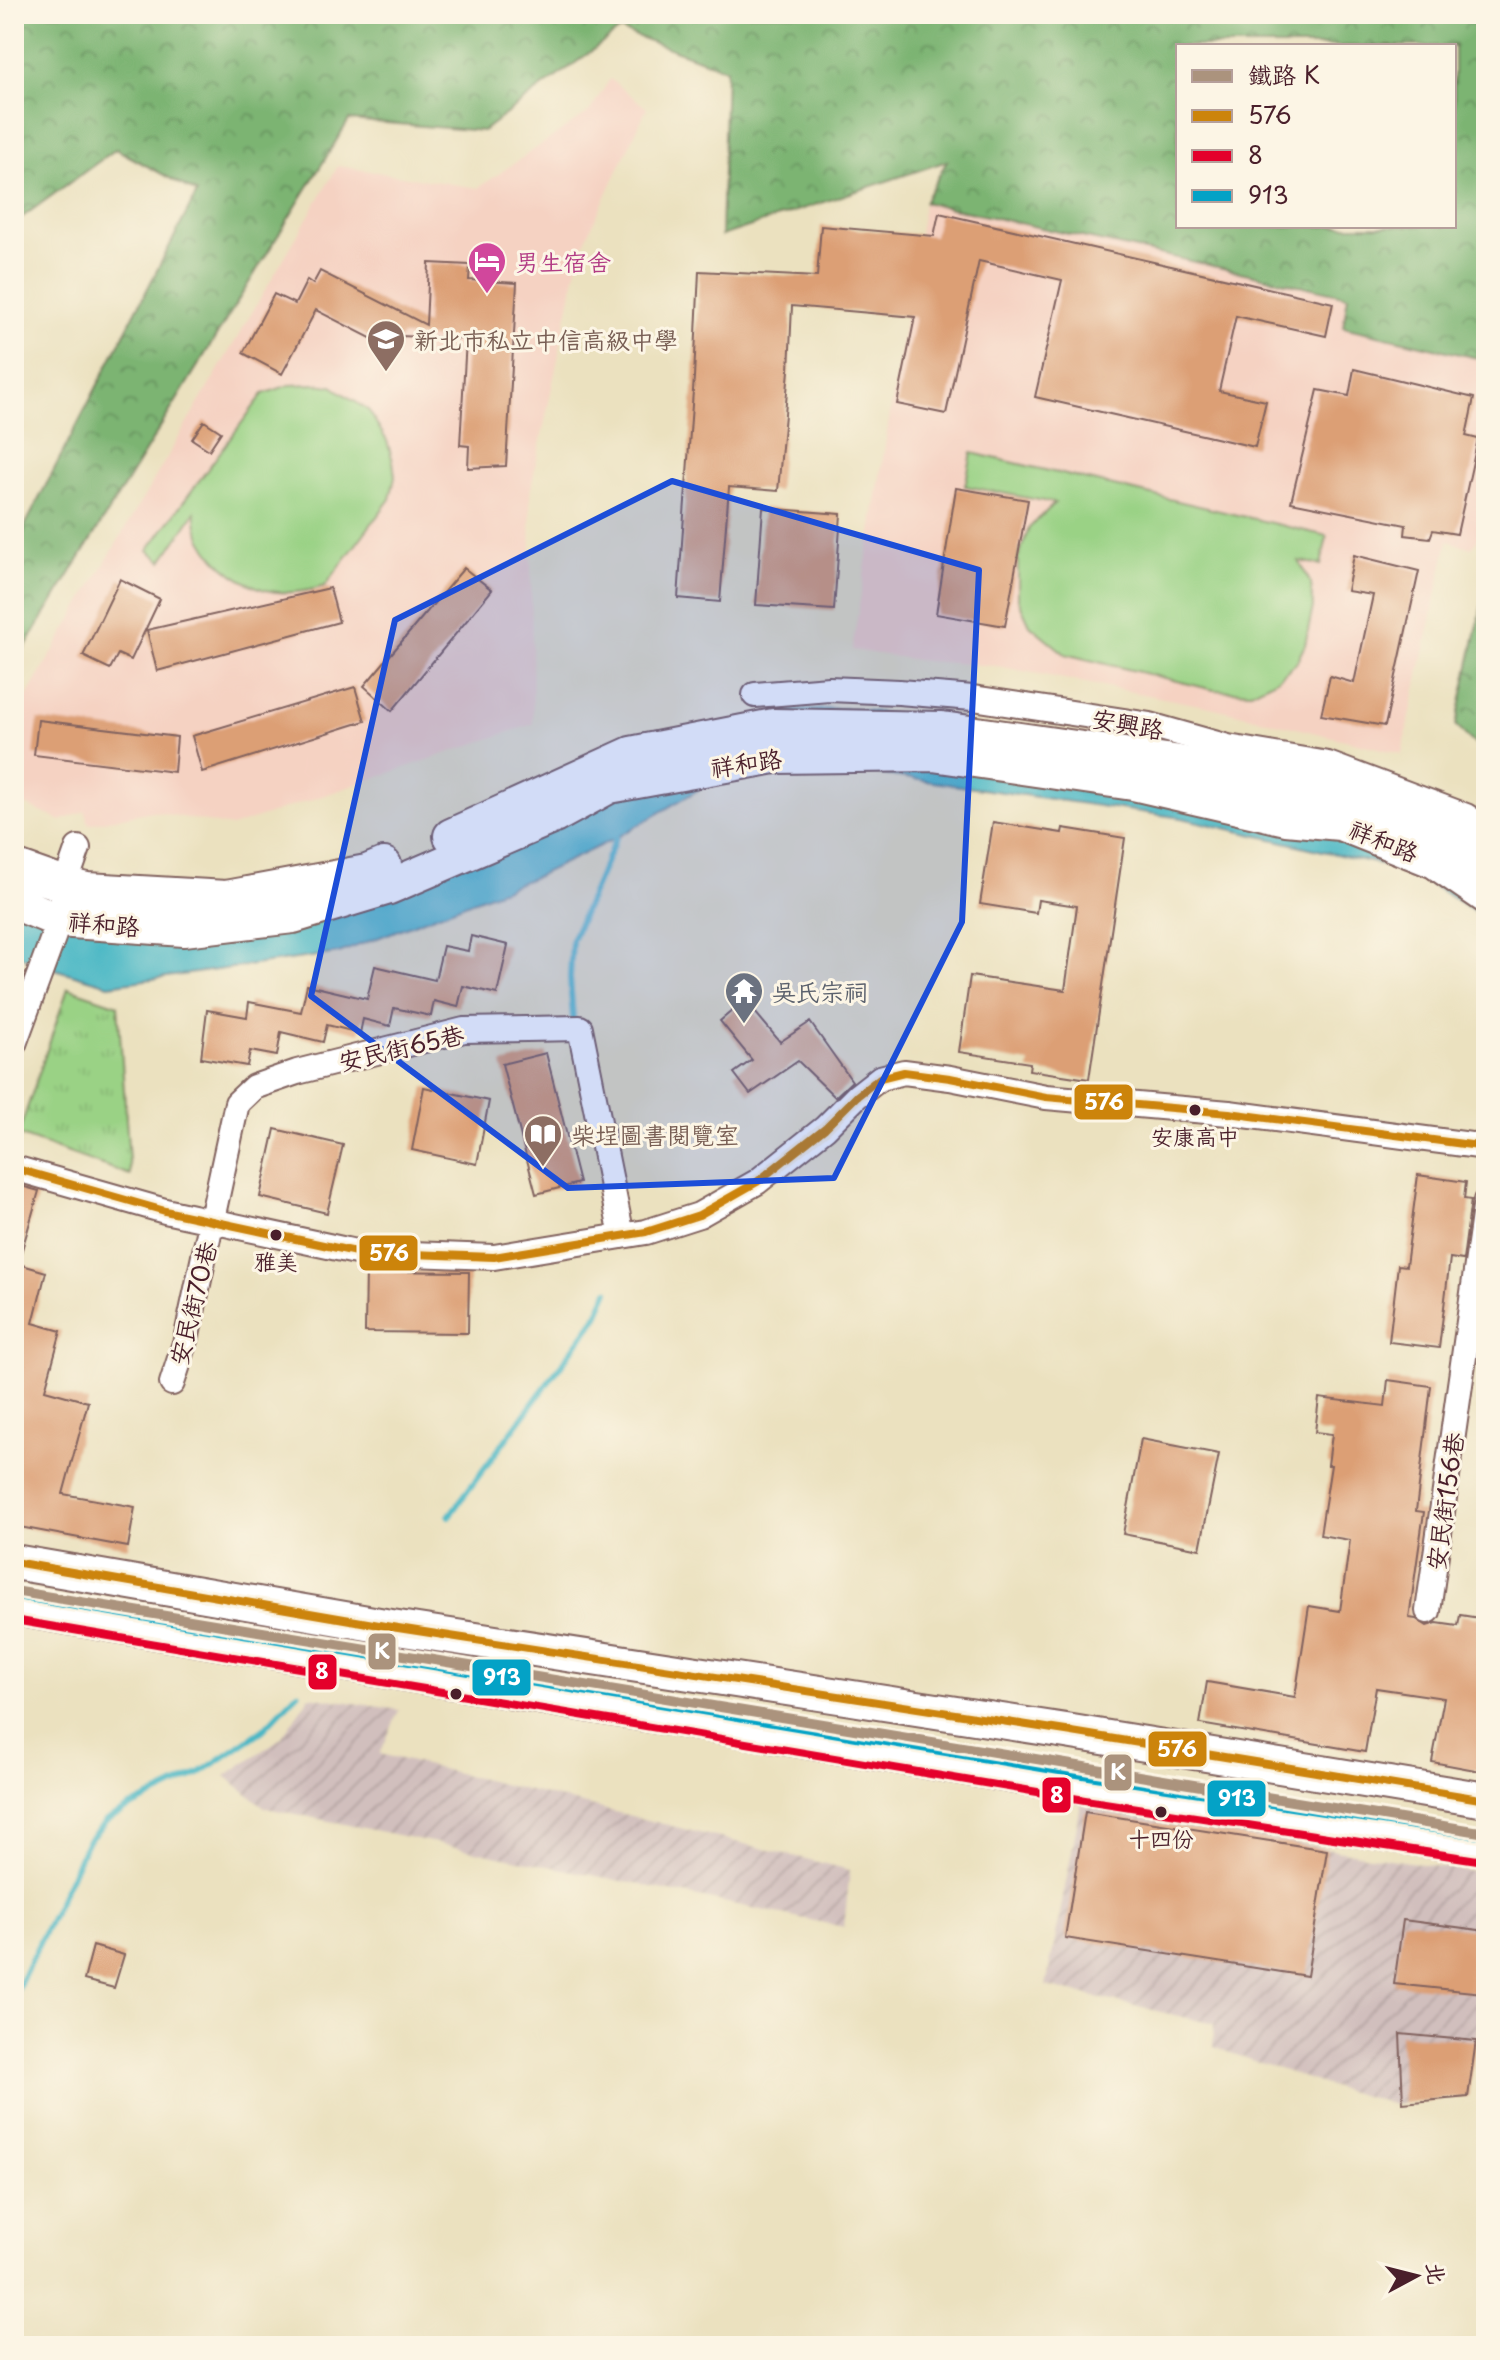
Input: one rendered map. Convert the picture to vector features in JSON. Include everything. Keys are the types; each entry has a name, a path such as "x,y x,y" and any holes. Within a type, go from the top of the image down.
{"main road":[{"name":"祥和路","path":"14,867 87,890 226,898 367,872 421,851 631,754 774,726 942,729 1173,762 1347,795 1461,841 1486,859"},
{"name":"祥和路","path":"14,902 56,928 184,929 293,916 389,887 554,816 609,786 775,756 933,754 1133,783 1286,818 1340,823 1435,861 1486,896"},
{"path":"14,1562 415,1630 1486,1800"},
{"path":"14,1608 1072,1785 1486,1849"},
{"path":"1072,1785 1081,1734"}],"street":[{"name":"安興路","path":"755,695 829,689 899,692 973,698 1150,725 1228,747 1328,764 1466,816 1486,829"},
{"path":"14,1044 56,928 65,885 78,848"},
{"name":"安民街65巷","path":"211,1222 237,1103 254,1087 297,1072 464,1030 580,1028 622,1236"},
{"path":"14,1168 165,1211 356,1252 494,1257 646,1232 699,1215 757,1182 825,1128 880,1078 904,1072 1046,1097 1229,1113 1486,1147"},
{"name":"安民街156巷","path":"1428,1611 1486,1201"},
{"name":"安民街70巷","path":"172,1383 186,1340 211,1222"}],"highlighted area":[{"path":"672,481 979,570 962,922 834,1178 568,1188 311,996 395,620"}],"shaded area":[{"name":"新北市私立中信高級中學","path":"610,79 647,108 580,252 530,493 533,724 231,827 152,811 89,824 85,811 61,821 14,800 14,718 338,166 478,188 589,112"},
{"path":"924,202 1349,296 1344,327 1486,360 1486,527 1472,548 1448,541 1402,754 1210,707 997,666 924,661 852,650"},
{"path":"310,1696 399,1710 380,1754 850,1870 844,1927 266,1808 225,1776 281,1738"},
{"path":"1081,1804 1486,1874 1486,1972 1468,2097 1392,2104 1213,2047 1214,2024 1046,1986"}],"green space":[{"path":"14,14 1486,14 1486,360 1343,327 1348,296 924,202 947,161 721,236 726,69 620,30 483,131 349,120 14,665 14,547 197,193 116,149 21,218 14,235"},
{"path":"289,385 332,386 369,411 387,441 395,477 390,499 325,586 278,592 242,580 208,550 198,530 195,512 162,561 148,550 263,394"},
{"path":"972,453 1327,536 1321,565 1299,561 1311,584 1313,607 1305,645 1296,663 1277,679 1251,692 1214,690 1065,654 1030,625 1018,599 1018,558 1029,528 1055,503 965,486"},
{"path":"1486,587 1486,755 1456,726"},
{"path":"68,988 118,1005 130,1175 18,1135"}],"water":[{"path":"853,708 1173,762 1486,833 1486,920 1408,871 1182,818 823,766 739,766 616,838 537,876 339,953 109,985 14,954 14,894 247,936 777,710"}],"building":[{"path":"939,213 1333,303 1326,336 1236,316 1219,391 1266,401 1255,447 1035,397 1062,280 979,261 946,414 897,404 915,317 792,306 778,491 729,487 720,602 678,598 699,271 817,277 821,226 934,236"},
{"path":"429,263 470,265 469,280 517,283 506,466 468,468 469,446 460,445 466,339 401,336 394,350 316,310 282,374 243,353 274,294 295,304 307,280 313,284 320,271 426,325"},
{"path":"1354,369 1474,398 1466,436 1478,439 1457,534 1433,530 1430,538 1405,535 1406,525 1291,502 1318,390 1349,396"},
{"path":"204,421 221,432 209,450 192,439"},
{"path":"956,488 1028,500 1005,626 936,614"},
{"path":"763,508 841,514 834,610 756,605"},
{"path":"1354,555 1419,571 1385,726 1321,715 1330,676 1354,683 1373,595 1347,591"},
{"path":"464,568 492,590 392,711 364,686"},
{"path":"120,579 160,599 131,660 118,654 110,669 83,656"},
{"path":"330,588 339,622 157,671 147,630"},
{"path":"355,687 365,721 202,772 192,736"},
{"path":"38,720 177,737 174,772 34,755"},
{"path":"993,822 1062,833 1063,828 1125,838 1089,1079 1029,1070 1030,1063 959,1052 970,976 1065,990 1077,906 1038,900 1036,913 980,904"},
{"path":"471,936 508,945 497,994 463,986 458,1007 434,1001 431,1016 394,1008 390,1026 363,1019 360,1033 327,1025 323,1042 281,1032 277,1056 250,1051 247,1066 201,1058 207,1010 247,1017 249,1002 301,1012 307,985 367,999 375,966 435,980 443,946 468,951"},
{"path":"745,1000 780,1042 810,1022 852,1081 835,1097 798,1061 750,1094 734,1073 752,1060 720,1021"},
{"path":"546,1053 579,1183 536,1194 502,1064"},
{"path":"424,1087 489,1101 477,1164 412,1150"},
{"path":"275,1129 343,1145 327,1213 260,1197"},
{"path":"1418,1175 1466,1182 1464,1199 1471,1200 1463,1260 1450,1258 1439,1348 1389,1342 1398,1265 1406,1266"},
{"path":"14,1184 39,1191 19,1260 14,1259"},
{"path":"19,1264 46,1272 33,1323 61,1331 45,1390 88,1402 63,1494 135,1507 128,1547 14,1526 14,1281"},
{"path":"366,1271 469,1272 468,1333 365,1332"},
{"path":"1388,1380 1431,1386 1416,1511 1424,1512 1409,1618 1427,1626 1437,1623 1458,1626 1460,1615 1486,1619 1486,1772 1432,1762 1444,1698 1376,1688 1365,1752 1200,1724 1207,1682 1295,1697 1309,1606 1340,1611 1350,1540 1320,1535 1331,1465 1328,1465 1332,1434 1315,1432 1319,1398 1385,1406"},
{"path":"1141,1439 1219,1454 1200,1549 1123,1534"},
{"path":"1085,1812 1327,1850 1307,1976 1065,1938"},
{"path":"1403,1920 1486,1931 1483,1993 1394,1984"},
{"path":"93,1946 124,1955 114,1988 84,1980"},
{"path":"1400,2034 1476,2041 1468,2097 1403,2103"}],"waterway":[{"path":"573,1019 570,978 572,940 616,838 614,832"},
{"path":"449,1516 596,1318 608,1291"},
{"path":"14,1996 87,1842 106,1821 197,1775 263,1730 298,1693"},
{"path":"14,2337 24,2346"}],"rail line":[{"name":"K","path":"14,1591 1486,1833"}],"transit line":[{"name":"576","path":"14,1168 165,1211 356,1252 494,1257 646,1232 699,1215 757,1182 825,1128 880,1078 904,1072 1046,1097 1229,1113 1486,1147"},
{"name":"576","path":"14,1562 385,1626 1066,1731 1486,1800"},
{"name":"913","path":"16,1596 1089,1776 1486,1837"},
{"name":"8","path":"14,1620 1085,1800 1484,1861"}],"place":[{"name":"男生宿舍","path":"487,295"},
{"name":"新北市私立中信高級中學","path":"386,373"},
{"name":"吳氏宗祠","path":"744,1025"},
{"name":"安康高中","path":"1195,1110"},
{"name":"柴埕圖書閱覽室","path":"543,1168"},
{"name":"雅美","path":"276,1235"},
{"name":"十四份","path":"1161,1812"}]}
